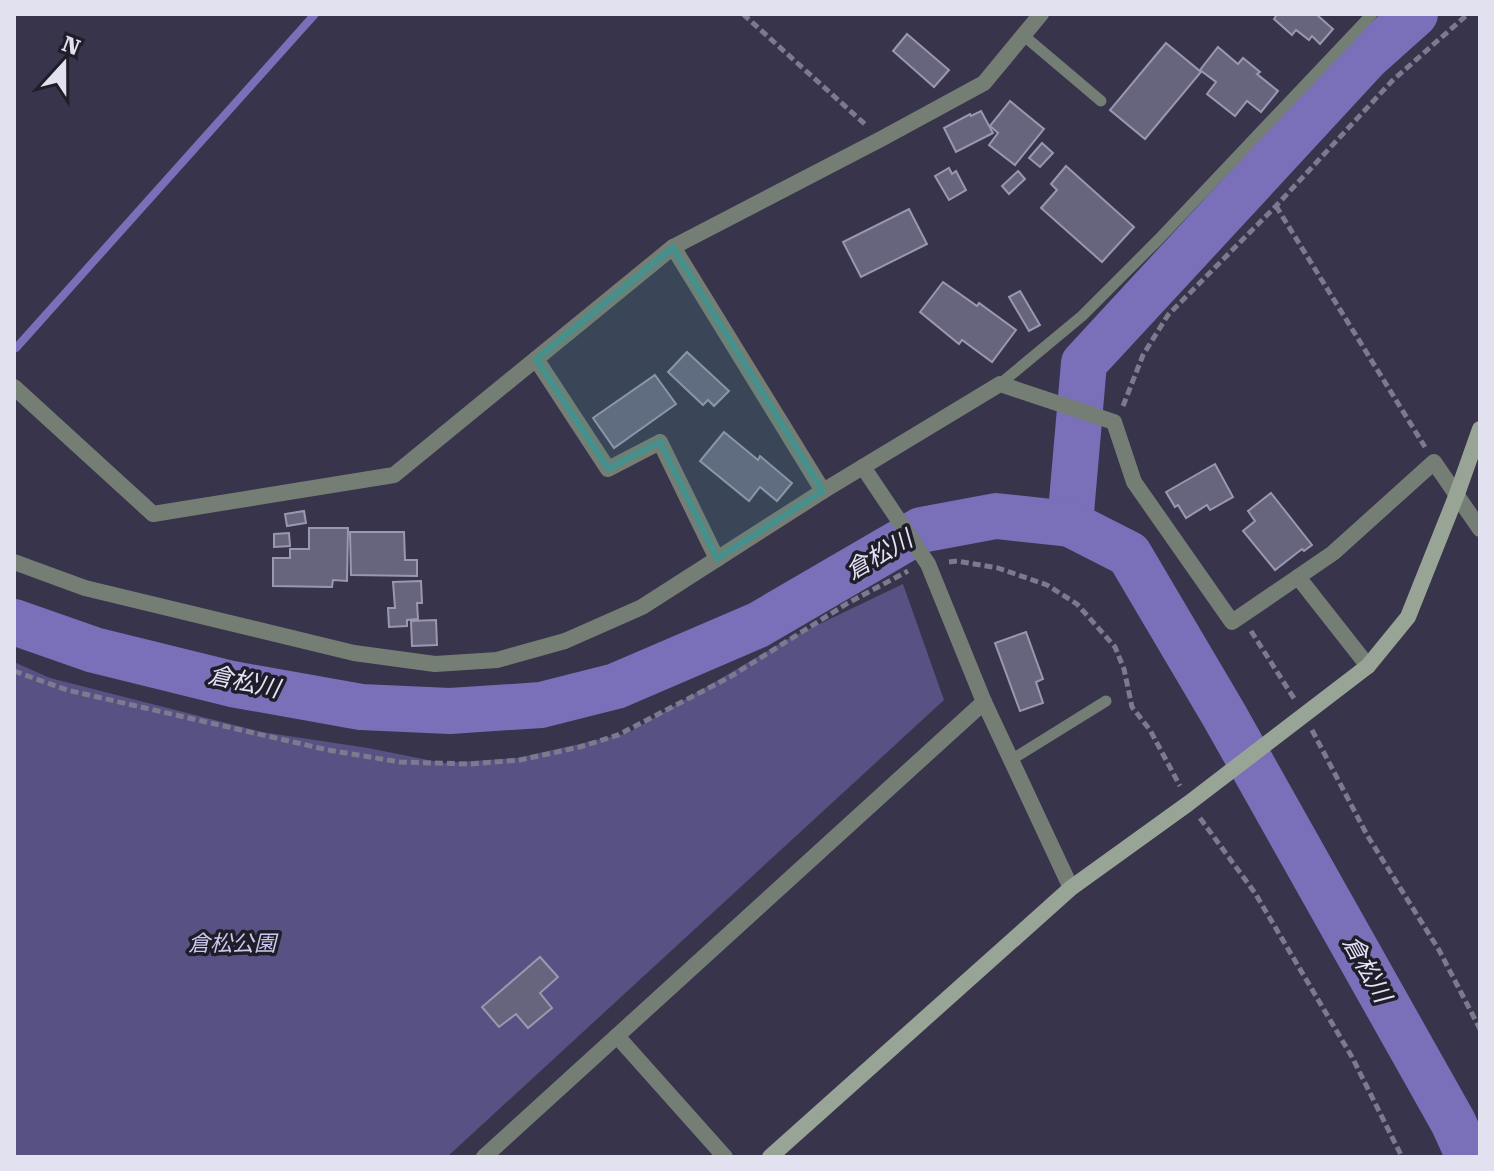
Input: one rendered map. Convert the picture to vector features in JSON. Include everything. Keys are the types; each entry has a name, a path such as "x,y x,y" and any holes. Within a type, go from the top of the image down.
{"street":[{"path":"14,387 153,514 394,475 673,247 984,83 1041,14"},
{"path":"673,247 823,491"},
{"path":"536,359 608,469 660,442 717,559"},
{"path":"14,562 85,588 354,653 435,664 497,660 565,641 642,607 823,491 1000,384 1114,422 1134,482 1232,622 1333,553 1434,462 1480,529"},
{"path":"770,1157 1071,888 1189,803 1368,666 1408,617 1480,429"},
{"path":"863,467 928,564 984,702 1071,888"},
{"path":"1298,577 1368,666"},
{"path":"484,1157 984,702"},
{"path":"617,1036 725,1157"}],"lane":[{"path":"1000,384 1082,316 1372,14"},
{"path":"1023,35 1101,101"},
{"path":"1011,760 1106,701"}],"path":[{"path":"743,14 881,139"},
{"path":"1114,422 1143,355 1168,315 1276,206 1392,81 1468,14"},
{"path":"1276,206 1434,462"},
{"path":"14,671 67,690 328,750 400,762 470,764 520,760 618,735 730,677 848,603 903,573 928,564 957,561 998,568 1047,585 1077,604 1115,647 1124,669 1132,707 1150,730 1189,803 1255,893 1352,1057 1402,1157"},
{"path":"1241,616 1305,715 1367,835 1439,950 1480,1029"}],"highlighted area":[{"path":"673,247 823,491 717,559 660,442 608,469 536,359"}],"green space":[{"name":"倉松公園","path":"903,584 944,700 447,1157 14,1157 14,662 50,678 262,732 443,763 517,758 628,733 786,640"}],"building":[{"path":"1274,14 1316,14 1333,29 1320,44 1312,36 1309,40 1296,30 1292,35 1274,19"},
{"path":"907,34 949,70 934,87 893,51"},
{"path":"1166,43 1201,72 1145,139 1110,110"},
{"path":"1218,47 1238,64 1243,58 1278,91 1261,112 1247,101 1235,116 1207,94 1216,82 1200,70"},
{"path":"1010,101 1044,129 1015,165 989,145 998,133 990,126"},
{"path":"981,111 993,133 956,152 944,128"},
{"path":"1042,143 1053,153 1040,167 1029,158"},
{"path":"1066,166 1134,227 1102,262 1041,208 1057,190 1051,184"},
{"path":"949,168 952,174 956,171 966,190 949,200 935,176"},
{"path":"1018,171 1025,179 1009,194 1002,186"},
{"path":"909,209 927,244 861,277 843,242"},
{"path":"943,282 1016,330 992,362 962,340 959,344 920,312"},
{"path":"1020,291 1040,325 1029,331 1009,297"},
{"path":"687,352 729,391 714,406 708,400 703,405 668,372"},
{"path":"655,375 676,404 614,448 593,418"},
{"path":"724,432 792,483 777,501 760,487 749,501 700,461"},
{"path":"1215,464 1233,497 1210,510 1207,505 1186,518 1166,492"},
{"path":"1271,493 1312,545 1275,570 1243,531 1255,521 1248,511"},
{"path":"304,511 306,523 287,526 285,514"},
{"path":"309,528 348,528 347,581 333,580 332,587 273,586 273,558 290,558 290,549 309,549"},
{"path":"350,532 404,532 405,560 417,560 417,576 351,575"},
{"path":"289,533 290,546 274,547 274,534"},
{"path":"421,581 422,603 417,603 418,619 407,620 407,626 389,627 388,608 395,608 393,582"},
{"path":"436,620 437,645 412,646 411,621"},
{"path":"1026,632 1043,679 1036,682 1043,703 1020,711 995,643"},
{"path":"540,957 558,977 540,993 552,1008 528,1028 516,1014 499,1027 482,1007"}],"waterway":[{"path":"14,347 315,14"},
{"path":"1070,524 1084,363 1368,56 1415,14"},
{"name":"倉松川","path":"14,622 94,650 232,684 361,707 450,711 541,705 616,686 758,625 921,530 996,516 1070,524 1129,554 1224,715 1453,1122 1469,1157"}]}
